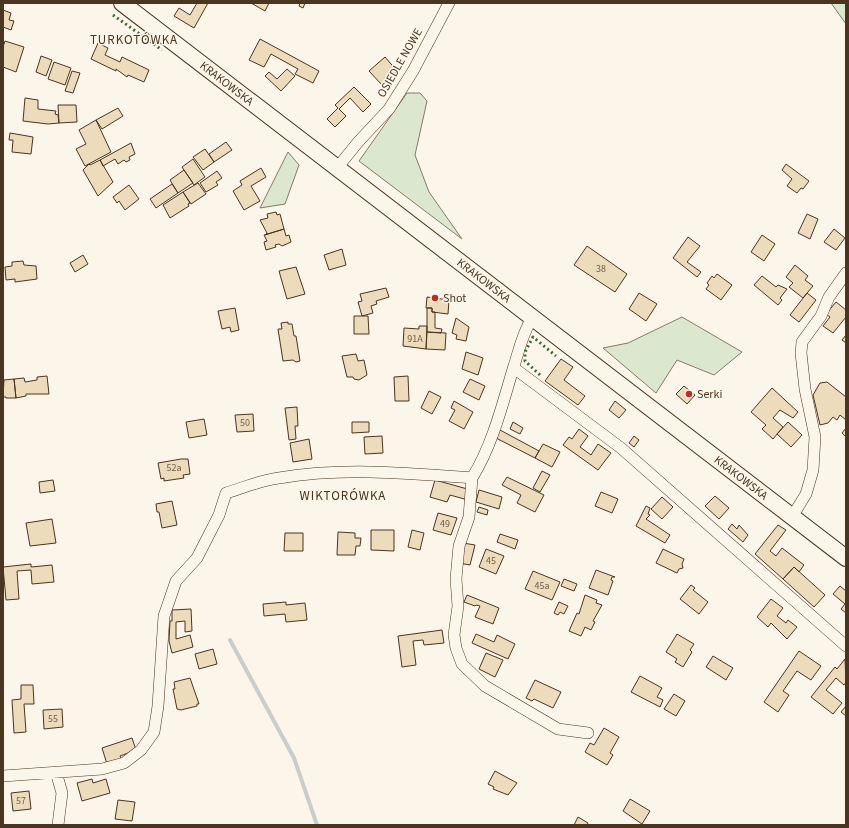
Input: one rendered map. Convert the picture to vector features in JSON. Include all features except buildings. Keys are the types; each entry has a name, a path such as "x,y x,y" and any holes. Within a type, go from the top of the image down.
{"main road":[{"name":"KRAKOWSKA","path":"122,3 846,558"}],"street":[{"name":"OSIEDLE NOWE","path":"337,168 358,141 389,109 413,72 449,3"},
{"path":"792,517 806,494 813,470 815,437 805,389 801,354 802,342 821,316 829,297 846,273"},
{"path":"532,318 522,335 514,368 483,460 472,478 469,517 459,546 456,579 458,606 454,635 456,648 462,664 485,686 558,729 588,733"},
{"path":"514,368 621,448 846,646"},
{"path":"3,776 102,769 124,764 141,750 154,732 158,706 164,616 176,581 197,558 219,515 226,493 278,478 373,470 472,478"},
{"path":"56,772 62,793 58,825"}],"green space":[{"path":"831,3 846,3 846,24"},
{"path":"407,93 420,93 427,101 415,155 429,192 462,239 359,161"},
{"path":"288,152 299,165 285,204 260,208"},
{"path":"682,317 742,352 714,375 677,360 656,393 603,348 628,343"}],"waterway":[{"path":"230,640 294,758 317,825"}],"hedge":[{"path":"113,15 162,50"},
{"path":"540,375 525,361 525,352 533,337 556,356"}],"place":[{"name":"Shot","path":"435,298"},
{"name":"Serki","path":"689,394"}],"district":[{"name":"TURKOTÓWKA","path":"134,40"},
{"name":"WIKTORÓWKA","path":"343,496"}]}
